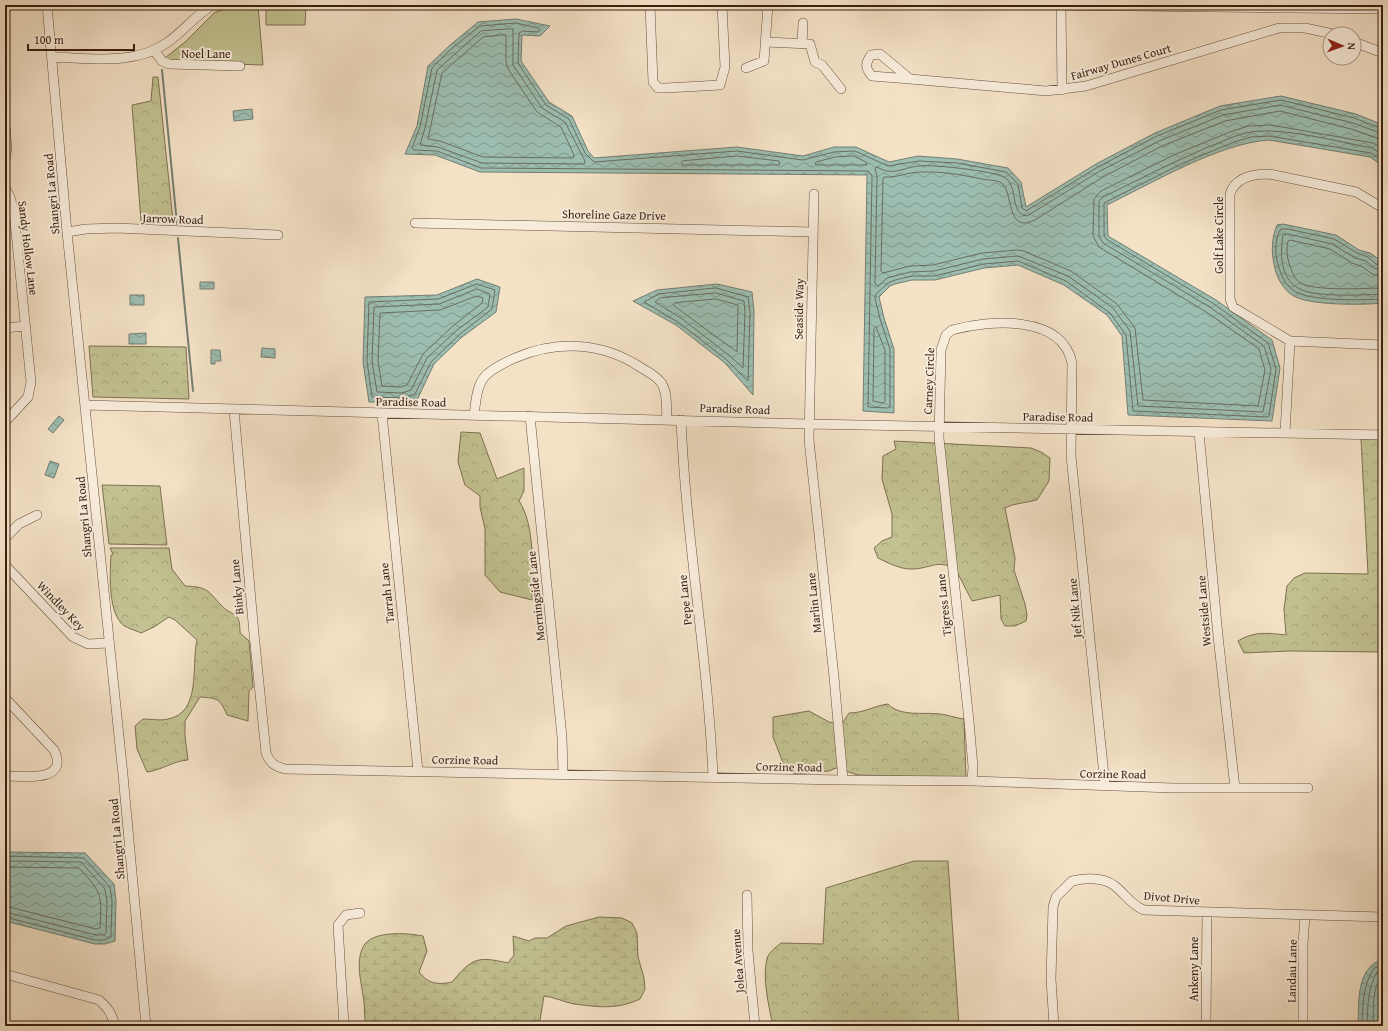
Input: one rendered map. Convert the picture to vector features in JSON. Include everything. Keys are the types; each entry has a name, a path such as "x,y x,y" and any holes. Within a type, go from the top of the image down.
{"street":[{"name":"Shangri La Road","path":"47,5 67,232 108,643 123,775 146,1026"},
{"path":"52,57 132,58 154,50 176,37 189,23 213,5"},
{"path":"650,5 653,82 658,88 666,88 720,84 725,67 722,5"},
{"path":"746,68 764,61 768,5"},
{"path":"1049,5 1383,9"},
{"path":"1061,5 1062,90"},
{"path":"802,44 804,23"},
{"name":"Fairway Dunes Court","path":"910,79 1046,91 1062,90 1086,86 1280,28 1305,28 1322,32"},
{"path":"766,42 810,44 815,62 822,65 841,88"},
{"path":"1362,45 1383,53"},
{"name":"Noel Lane","path":"154,50 162,61 169,64 240,66"},
{"path":"5,125 8,149 5,159"},
{"name":"Golf Lake Circle","path":"1383,208 1356,192 1269,174 1237,180 1232,186 1230,201 1230,299 1233,307 1290,340 1383,345"},
{"name":"Sandy Hollow Lane","path":"5,188 10,197 14,212 31,390 24,404 5,422"},
{"name":"Seaside Way","path":"808,424 814,194"},
{"name":"Shoreline Gaze Drive","path":"415,223 813,232"},
{"name":"Jarrow Road","path":"67,232 86,229 116,228 278,235"},
{"name":"Carney Circle","path":"939,426 941,350 946,335 952,330 960,328 1018,323 1033,326 1045,331 1062,342 1068,349 1072,363 1071,429"},
{"path":"5,328 25,326"},
{"path":"1285,433 1290,340"},
{"path":"474,416 478,389 484,378 493,370 529,352 548,347 567,345 590,347 614,353 631,361 655,376 664,389 667,420"},
{"name":"Paradise Road","path":"85,405 808,424 1383,435"},
{"name":"Binky Lane","path":"234,410 266,753 270,762"},
{"name":"Tarrah Lane","path":"382,414 418,771"},
{"name":"Morningside Lane","path":"530,416 562,737 563,774"},
{"name":"Pepe Lane","path":"681,420 682,459 705,669 713,777"},
{"name":"Marlin Lane","path":"808,424 842,780"},
{"name":"Tigress Lane","path":"939,426 956,607 969,721 973,767 972,781"},
{"name":"Jef Nik Lane","path":"1071,429 1071,456 1105,785"},
{"name":"Westside Lane","path":"1199,432 1218,636 1235,788"},
{"path":"5,538 19,524 37,515"},
{"name":"Windley Key","path":"5,565 73,637 88,644 108,643"},
{"path":"5,698 54,750 58,757 57,766 52,773 44,776 5,776"},
{"name":"Corzine Road","path":"270,762 277,767 285,769 842,780 972,781 1173,788 1308,788"},
{"name":"Divot Drive","path":"1054,1026 1051,979 1053,907 1056,897 1072,881 1096,879 1107,882 1114,886 1138,907 1144,910 1305,916 1383,917"},
{"name":"Jolea Avenue","path":"747,895 748,951 755,1026"},
{"path":"344,1026 338,925 346,915 360,912"},
{"name":"Ankeny Lane","path":"1206,1026 1207,912"},
{"name":"Landau Lane","path":"1303,1026 1303,944 1305,916"},
{"path":"5,974 99,1000 107,1007 115,1026"}],"green space":[{"path":"232,5 258,5 263,65 169,62 165,58 185,42 214,13"},
{"path":"266,5 306,5 305,25 266,25"},
{"path":"153,77 158,77 173,220 141,221 132,105 151,101"},
{"path":"89,346 186,347 189,399 93,397"},
{"path":"461,432 480,433 497,479 524,468 524,491 519,501 528,522 532,549 532,600 500,592 485,575 485,529 480,507 480,496 465,485 458,462"},
{"path":"1361,439 1383,439 1383,652 1290,651 1244,653 1238,641 1244,638 1255,634 1286,635 1284,609 1287,586 1294,578 1305,573 1368,574"},
{"path":"894,441 1031,448 1050,458 1049,481 1037,500 1012,505 1005,508 1015,558 1014,570 1025,604 1027,615 1026,621 1015,626 1005,626 1001,619 1000,595 972,601 955,568 938,565 909,569 895,566 878,558 874,548 882,541 892,537 892,514 882,479 883,456 896,449"},
{"path":"102,485 160,486 167,545 109,544"},
{"path":"110,548 169,548 172,569 185,586 203,588 210,593 225,609 237,617 240,625 240,633 249,641 253,687 249,691 248,721 227,715 218,700 200,697 185,721 188,760 147,772 137,749 135,726 143,719 168,719 179,715 186,708 191,698 193,687 197,640 175,620 169,617 154,627 141,633 128,628 121,623 117,617 112,600 110,572 111,555 113,554"},
{"path":"888,704 899,711 940,714 964,719 966,778 858,775 836,768 829,771 795,774 785,768 773,737 773,717 809,711 829,722 842,724 849,713 859,712"},
{"path":"914,861 948,861 959,1026 773,1026 765,975 767,959 771,952 781,943 823,944 826,888"},
{"path":"599,917 622,918 632,923 637,933 638,957 644,978 645,989 640,999 623,1005 600,1007 574,1004 544,996 539,1026 366,1026 359,967 363,947 367,942 374,938 390,934 423,936 427,951 419,972 426,979 434,983 442,983 452,982 465,968 476,961 489,960 508,963 514,955 513,936 529,941 535,938 547,938 566,926"}],"water":[{"path":"516,19 550,26 540,36 522,35 521,61 549,102 572,116 588,151 594,158 737,147 803,156 834,147 856,147 889,162 918,156 957,159 1008,168 1021,182 1026,207 1096,164 1155,133 1220,106 1281,96 1356,114 1383,125 1383,166 1370,157 1269,140 1229,148 1208,156 1186,165 1107,205 1108,236 1216,300 1272,340 1280,368 1272,421 1128,415 1122,336 1107,315 1064,285 1018,265 984,268 935,280 912,280 890,286 879,297 894,349 894,413 863,411 867,175 480,172 435,155 405,154 417,126 428,66 478,22"},
{"path":"252,109 253,119 234,121 233,111"},
{"path":"1283,224 1336,235 1359,250 1370,253 1383,262 1383,303 1323,303 1300,299 1292,295 1285,289 1276,273 1272,254 1272,244 1275,230 1277,225"},
{"path":"477,279 500,287 496,312 462,337 434,364 418,398 404,402 369,402 363,362 365,297 437,295"},
{"path":"200,282 214,282 214,289 200,289"},
{"path":"717,284 752,292 754,311 753,395 725,363 676,325 633,301 657,290"},
{"path":"130,295 144,295 144,305 130,305"},
{"path":"146,333 146,344 129,344 129,334"},
{"path":"262,348 275,349 275,358 261,357"},
{"path":"211,350 220,350 221,361 215,361 215,364 211,364"},
{"path":"59,416 64,420 53,433 48,429"},
{"path":"50,461 59,464 54,478 45,475"},
{"path":"5,852 85,853 114,884 116,901 115,941 105,944 95,944 5,921"},
{"path":"1376,962 1383,962 1383,1026 1358,1026 1359,1000 1362,982 1365,975"}],"waterway":[{"path":"162,70 177,224"},
{"path":"178,238 193,391"}]}
